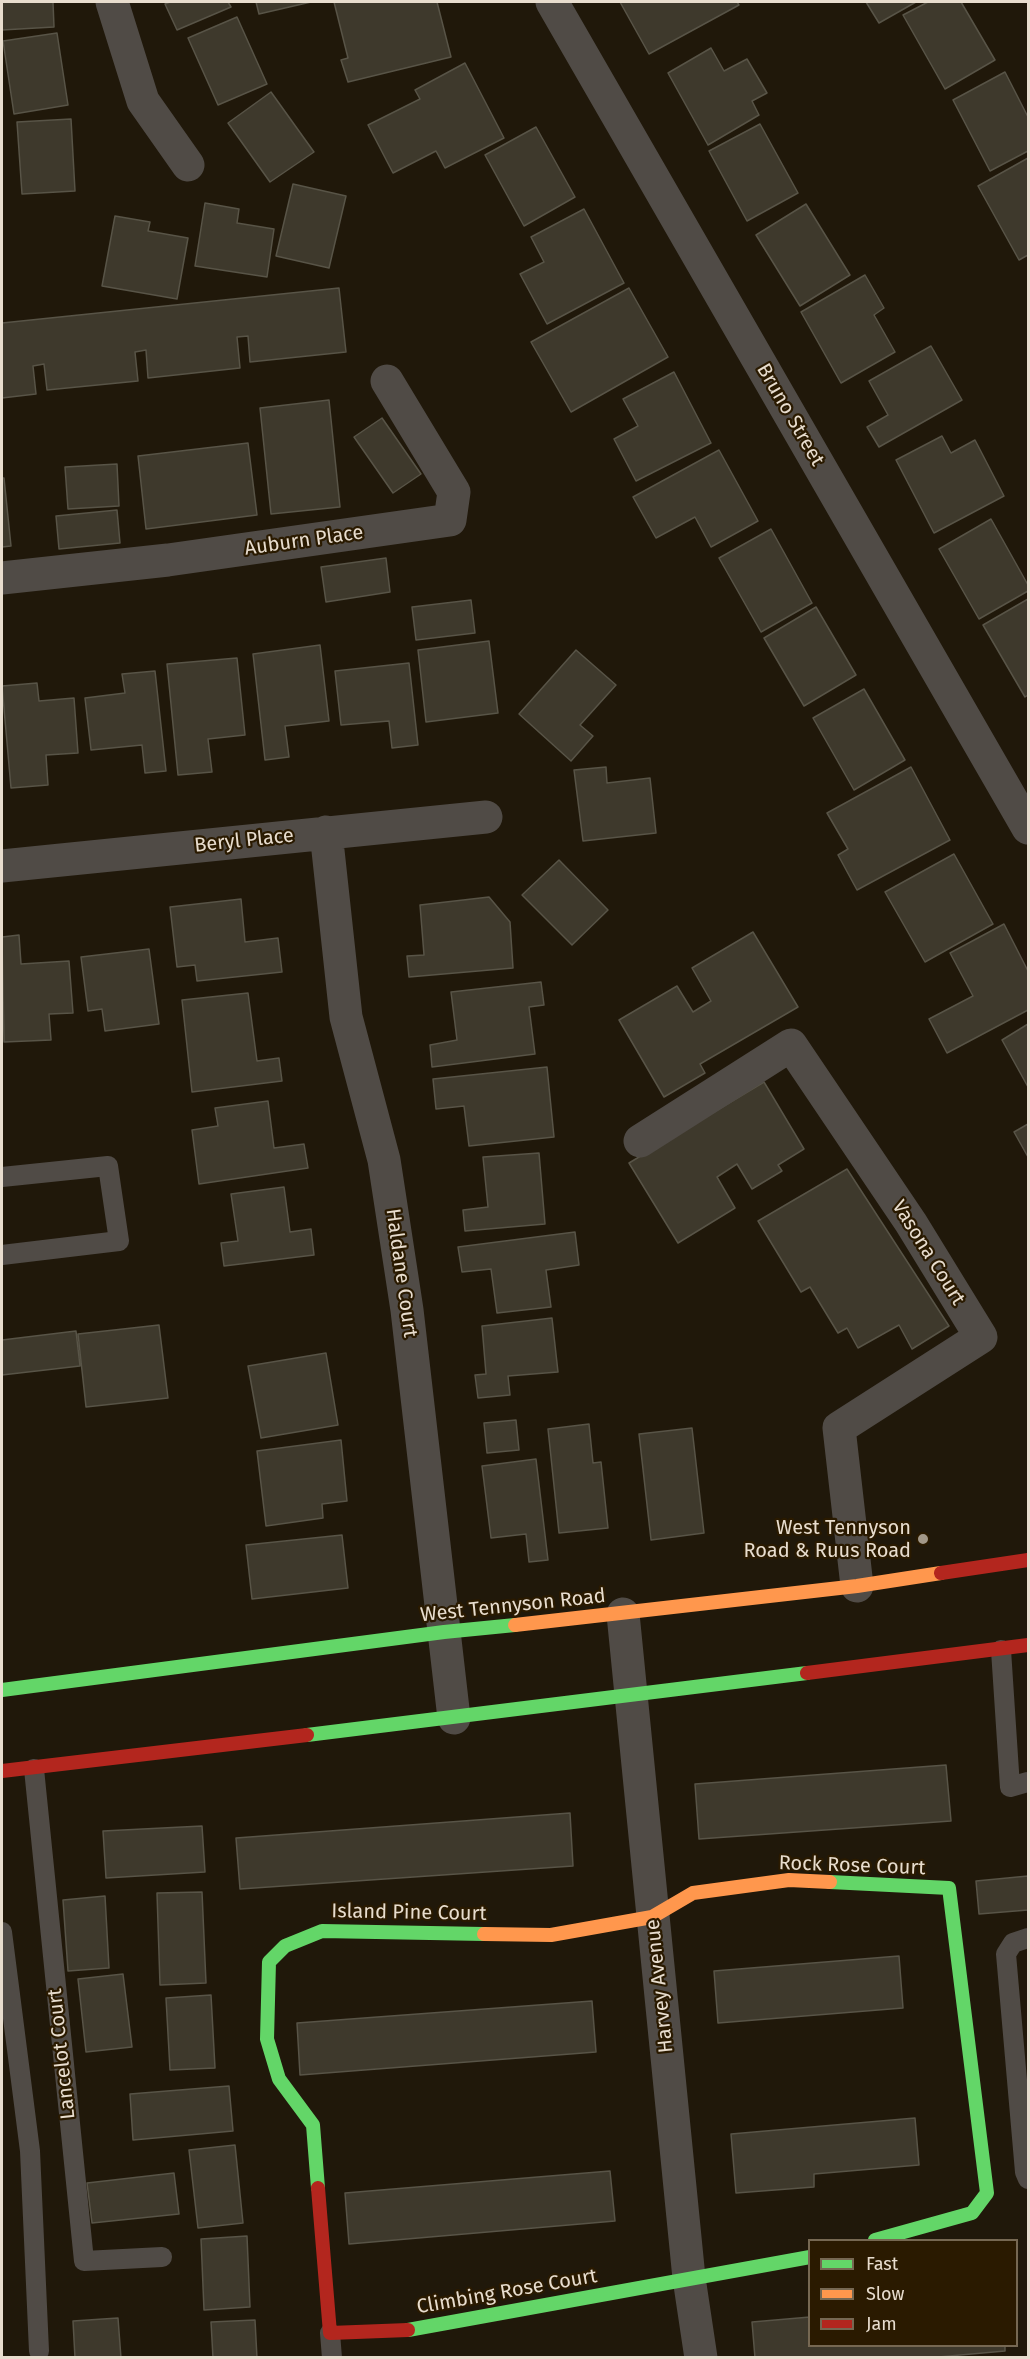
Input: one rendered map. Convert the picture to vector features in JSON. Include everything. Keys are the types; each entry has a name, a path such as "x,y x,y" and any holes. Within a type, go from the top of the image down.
{"main road":[{"name":"West Tennyson Road","path":"2,1690 444,1632 623,1614 857,1586 1029,1560"},
{"path":"2,1771 454,1718 1029,1645"},
{"name":"Rock Rose Court","path":"652,1917 693,1893 789,1880 949,1888 987,2193 972,2213 882,2239"},
{"name":"Island Pine Court","path":"330,2333 312,2125 279,2079 267,2039 269,1962 285,1946 322,1931 551,1935 652,1917"},
{"name":"Climbing Rose Court","path":"330,2333 400,2331 808,2257"}],"street":[{"path":"112,2 143,101 188,165"},
{"name":"Bruno Street","path":"552,2 1029,828"},
{"name":"Auburn Place","path":"2,578 168,560 450,520 454,492 387,381"},
{"name":"Beryl Place","path":"2,866 486,817"},
{"name":"Haldane Court","path":"326,832 346,1017 384,1160 407,1310 454,1718"},
{"name":"Vasona Court","path":"640,1141 791,1045 911,1223 981,1337 839,1428 857,1586"},
{"name":"Harvey Avenue","path":"623,1614 689,2278 701,2358"}],"lane":[{"path":"2,1177 108,1166 119,1242 2,1255"},
{"path":"1001,1650 1010,1787 1029,1782"},
{"name":"Lancelot Court","path":"33,1769 84,2261 162,2257"},
{"path":"2,1932 30,2151 39,2351"},
{"path":"1029,1938 1013,1943 1006,1954 1025,2172 1029,2179"},
{"path":"330,2333 332,2358"}],"building":[{"path":"2,2 53,2 54,27 2,30"},
{"path":"170,2 228,2 231,7 177,30 165,4"},
{"path":"256,2 311,2 259,14"},
{"path":"334,2 437,2 451,57 348,82 341,60 348,58"},
{"path":"620,2 737,2 739,5 649,54"},
{"path":"866,2 916,2 879,23"},
{"path":"928,2 961,2 995,60 945,89 903,15"},
{"path":"237,17 267,84 218,105 188,38"},
{"path":"57,33 68,105 14,114 3,41"},
{"path":"711,48 724,71 747,59 767,93 752,101 759,115 708,145 668,73"},
{"path":"465,63 504,138 445,168 436,151 393,173 368,125 420,99 415,90"},
{"path":"1005,72 1028,117 1028,151 990,171 953,100"},
{"path":"271,92 314,152 270,182 228,123"},
{"path":"71,119 75,191 22,194 17,122"},
{"path":"760,124 798,193 747,221 709,151"},
{"path":"536,127 575,197 524,226 485,155"},
{"path":"1028,158 1028,255 1019,260 978,186"},
{"path":"293,184 346,196 329,268 276,256"},
{"path":"205,203 239,209 237,223 274,229 267,277 195,266"},
{"path":"806,204 850,275 800,306 756,235"},
{"path":"584,209 624,283 547,324 520,274 544,262 531,237"},
{"path":"115,216 150,222 148,231 188,238 177,299 102,286"},
{"path":"865,275 884,308 874,315 895,352 841,383 801,312"},
{"path":"339,288 346,352 250,362 248,336 237,337 240,368 148,378 146,350 135,352 138,381 47,390 44,364 33,366 36,394 2,398 2,323"},
{"path":"629,288 668,357 571,412 531,342"},
{"path":"931,346 962,400 879,447 867,427 888,415 869,381"},
{"path":"674,372 711,443 636,481 614,439 638,426 623,399"},
{"path":"329,400 340,507 271,514 260,408"},
{"path":"382,418 421,474 393,493 354,437"},
{"path":"942,436 951,453 975,440 1004,496 934,533 896,460"},
{"path":"248,443 257,515 146,529 138,456"},
{"path":"719,450 758,521 711,547 695,517 656,538 633,497"},
{"path":"117,464 119,506 68,509 65,467"},
{"path":"2,478 4,478 11,546 2,547"},
{"path":"117,510 120,543 59,549 56,516"},
{"path":"991,519 1028,585 1028,591 979,619 939,549"},
{"path":"771,529 812,603 761,632 719,558"},
{"path":"386,558 390,592 326,602 321,567"},
{"path":"1028,599 1028,695 1025,697 983,625"},
{"path":"471,600 475,633 416,640 412,607"},
{"path":"816,607 856,675 804,706 764,638"},
{"path":"489,641 498,713 426,722 418,650"},
{"path":"320,645 329,721 285,726 289,757 265,760 253,654"},
{"path":"576,650 616,685 580,725 593,736 571,761 519,714"},
{"path":"237,658 245,735 208,739 212,772 178,775 167,664"},
{"path":"409,663 418,745 392,748 389,721 341,725 335,671"},
{"path":"155,671 166,771 145,773 142,745 91,750 85,698 125,693 122,674"},
{"path":"37,683 39,701 74,698 78,753 46,755 48,785 11,788 2,686"},
{"path":"864,689 905,760 854,790 813,718"},
{"path":"606,767 607,783 650,778 656,833 583,841 574,770"},
{"path":"911,767 950,840 857,890 838,855 848,849 827,813"},
{"path":"954,854 993,924 925,962 885,892"},
{"path":"559,860 608,910 572,945 522,895"},
{"path":"489,897 510,922 513,968 409,977 407,956 424,955 420,905"},
{"path":"241,899 245,942 278,938 282,972 197,981 195,965 177,967 170,907"},
{"path":"1004,924 1028,971 1028,1010 947,1053 929,1019 973,996 950,953"},
{"path":"753,932 798,1007 700,1064 705,1073 664,1097 619,1020 677,986 693,1012 711,1001 692,968"},
{"path":"19,935 21,964 69,961 73,1013 49,1014 51,1040 4,1042 2,937"},
{"path":"149,949 159,1024 105,1031 102,1009 88,1011 81,957"},
{"path":"541,982 544,1005 529,1007 535,1054 432,1067 430,1045 457,1040 451,992"},
{"path":"248,993 257,1061 279,1058 282,1081 192,1092 182,1000"},
{"path":"1028,1024 1028,1087 1002,1040"},
{"path":"547,1067 554,1137 469,1146 464,1106 436,1109 433,1079"},
{"path":"764,1082 804,1149 778,1165 782,1171 752,1189 737,1164 717,1177 735,1208 678,1243 629,1163"},
{"path":"268,1101 274,1148 304,1144 308,1168 199,1184 192,1130 218,1126 215,1108"},
{"path":"1028,1124 1028,1157 1014,1132"},
{"path":"539,1153 545,1224 465,1231 463,1210 488,1207 483,1157"},
{"path":"847,1169 949,1326 912,1349 899,1325 858,1348 847,1328 838,1333 810,1287 801,1292 758,1221"},
{"path":"284,1187 290,1232 311,1229 314,1255 224,1266 221,1243 238,1241 231,1194"},
{"path":"575,1232 579,1265 546,1270 551,1307 497,1313 491,1269 462,1272 458,1247"},
{"path":"552,1318 558,1372 508,1376 510,1395 478,1398 475,1375 486,1374 482,1326"},
{"path":"159,1325 168,1398 86,1407 78,1334"},
{"path":"76,1331 80,1366 2,1375 2,1340"},
{"path":"326,1353 338,1425 261,1438 248,1366"},
{"path":"516,1420 519,1450 487,1453 484,1423"},
{"path":"589,1424 593,1463 601,1462 608,1528 559,1533 548,1429"},
{"path":"692,1428 704,1533 651,1540 639,1434"},
{"path":"341,1440 347,1501 322,1504 323,1518 266,1526 257,1451"},
{"path":"536,1459 548,1560 529,1562 526,1534 491,1538 482,1466"},
{"path":"342,1535 348,1588 252,1599 246,1545"},
{"path":"946,1765 951,1821 699,1839 695,1784"},
{"path":"570,1813 573,1866 240,1889 236,1838"},
{"path":"202,1826 205,1872 106,1878 103,1831"},
{"path":"1028,1876 1028,1910 979,1914 976,1881"},
{"path":"202,1892 206,1983 160,1985 157,1893"},
{"path":"105,1896 109,1968 68,1971 63,1900"},
{"path":"899,1956 903,2008 718,2023 714,1971"},
{"path":"123,1974 132,2047 86,2052 78,1979"},
{"path":"211,1995 215,2068 170,2070 166,1998"},
{"path":"592,2001 596,2052 300,2075 297,2023"},
{"path":"229,2086 233,2131 133,2140 130,2094"},
{"path":"915,2118 919,2165 814,2174 814,2187 736,2193 731,2134"},
{"path":"235,2145 243,2223 198,2228 189,2150"},
{"path":"610,2171 615,2221 349,2244 345,2193"},
{"path":"174,2173 179,2214 92,2223 87,2183"},
{"path":"247,2236 250,2307 204,2310 201,2239"},
{"path":"808,2317 808,2347 1005,2347 1005,2351 927,2358 755,2358 752,2322"},
{"path":"118,2318 121,2358 75,2358 73,2321"},
{"path":"255,2320 257,2358 213,2358 211,2322"}],"traffic: fast":[{"path":"2,1690 444,1632 515,1625"},
{"path":"307,1735 807,1673"},
{"path":"830,1882 949,1888 987,2193 972,2213 879,2239"},
{"path":"318,2188 313,2125 279,2079 267,2039 269,1962 285,1946 322,1931 484,1934"},
{"path":"408,2330 808,2257"}],"traffic: slow":[{"path":"515,1625 857,1586 941,1573"},
{"path":"484,1934 551,1935 652,1917 693,1893 789,1880 830,1882"}],"traffic: jam":[{"path":"941,1573 1028,1560"},
{"path":"807,1673 1028,1645"},
{"path":"2,1771 307,1735"},
{"path":"318,2188 330,2333 408,2330"}],"place":[{"name":"West Tennyson Road & Ruus Road","path":"923,1539"}]}
